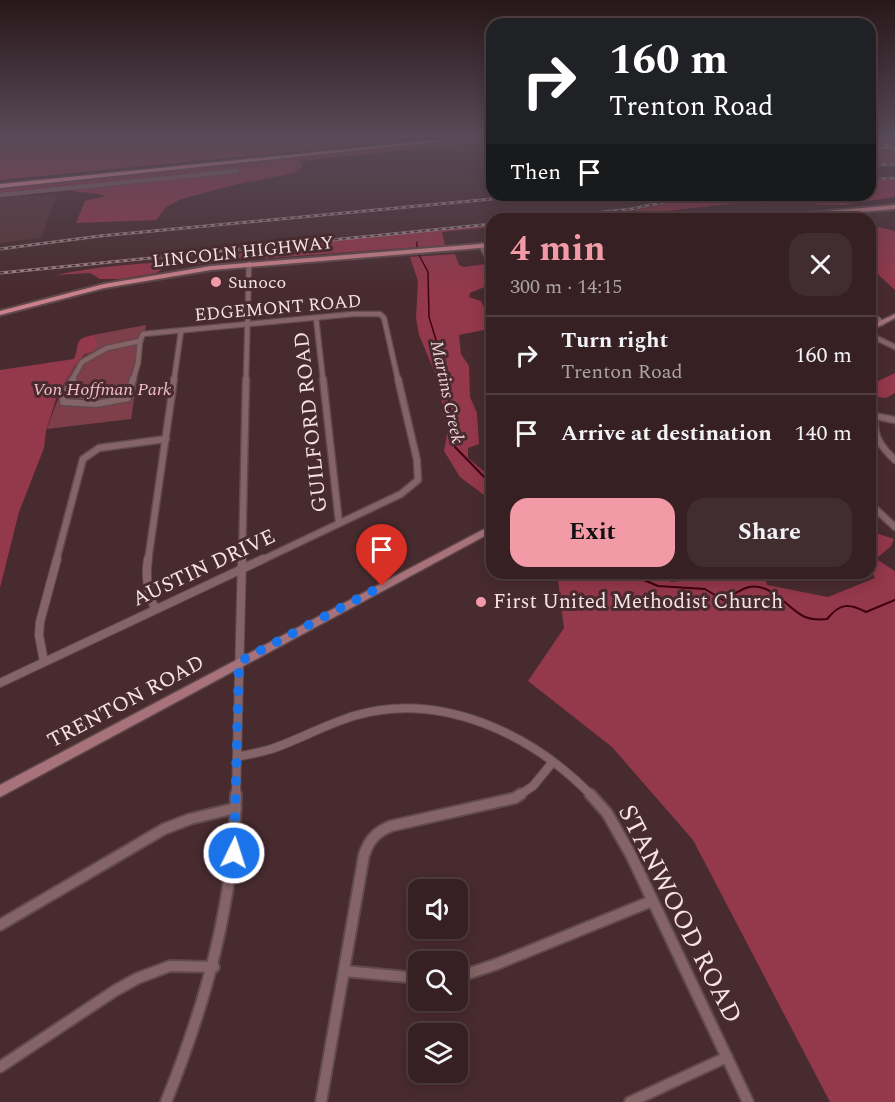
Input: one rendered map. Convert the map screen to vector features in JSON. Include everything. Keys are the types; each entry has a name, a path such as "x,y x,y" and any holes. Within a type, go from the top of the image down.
{"main road":[{"path":"826,213 895,205"},
{"name":"LINCOLN HIGHWAY","path":"0,313 130,281 249,264 486,245"},
{"path":"876,326 895,316"},
{"name":"TRENTON ROAD","path":"0,791 486,531"}],"street":[{"path":"0,195 75,187"},
{"path":"482,245 486,253"},
{"path":"166,1102 187,1049 214,967 232,875 237,808 249,264"},
{"name":"EDGEMONT ROAD","path":"140,341 143,334 378,314 384,318 417,460 418,480"},
{"name":"GUILFORD ROAD","path":"316,318 339,523"},
{"path":"876,318 882,323"},
{"path":"155,609 148,592 146,573 181,331"},
{"path":"876,337 895,347"},
{"path":"140,341 138,363 128,398 117,402 63,402 63,397 82,362 107,348 140,341"},
{"path":"876,417 895,420"},
{"path":"44,662 39,636 40,622 83,459 99,448 166,439"},
{"path":"876,439 895,460"},
{"name":"AUSTIN DRIVE","path":"0,683 401,494 410,489 418,480"},
{"path":"876,510 895,527"},
{"name":"STANWOOD ROAD","path":"237,758 275,748 351,716 404,708 438,710 475,719 508,734 552,762 583,787 605,812 652,901 748,1102"},
{"path":"321,1102 367,844 375,834 391,826 515,798 533,786 552,762"},
{"path":"0,925 164,829 190,819 237,808"},
{"path":"468,974 652,901"},
{"path":"0,1067 116,990 138,978 170,966 214,967"},
{"path":"344,971 408,977"},
{"path":"630,1102 727,1057"}],"shaded area":[{"path":"225,187 181,199 166,207 156,220 76,223 85,201 106,196 76,192 66,188 0,193 0,188"},
{"path":"876,187 895,187 895,197 876,200"},
{"path":"58,194 41,238 0,243 0,198"},
{"path":"678,201 753,201 647,213 612,213 633,211"},
{"path":"805,201 868,201 842,205"},
{"path":"486,226 486,228 442,232 445,245 256,259 245,257 202,264 178,264 165,267 156,273 120,279 100,279 90,273 56,275 118,266 219,258 255,249"},
{"path":"878,227 895,231 895,290 876,273"},
{"path":"455,254 459,265 464,267 486,264 486,286 470,293 469,297 481,301 486,311 486,328 459,335 461,354 469,366 470,397 477,413 479,444 468,448 468,458 486,473 486,496 460,477 444,451 449,423 443,415 441,391 436,375 419,335 416,318 418,281 410,257"},
{"path":"93,335 96,338 96,347 92,352 85,354 74,367 57,396 46,431 44,448 19,512 0,588 0,370 74,359 78,343"},
{"path":"895,373 895,393 886,398 876,397 876,382"},
{"path":"876,533 894,539 891,546 876,559"},
{"path":"876,559 895,571 895,1102 830,1102 693,840 612,747 528,681 564,628 558,579 668,579 671,582 699,579 766,579 767,585 828,597 876,579"}],"green space":[{"name":"Von Hoffman Park","path":"146,325 131,419 47,429 70,374 84,356 92,352 96,338 93,335"}],"waterway":[{"name":"Martins Creek","path":"417,242 417,247"},
{"name":"Martins Creek","path":"419,255 428,272 429,317 446,380"},
{"name":"Martins Creek","path":"446,379 455,447 486,479"},
{"name":"Martins Creek","path":"641,579 658,586 705,589 723,600 749,587 757,587 772,592 803,616 815,619 827,619 836,610 845,606 866,612 895,600"}],"railway":[{"path":"0,249 100,236 486,200"},
{"path":"594,213 631,209 669,201"},
{"path":"0,273 486,225"}],"place":[{"name":"Sunoco","path":"216,282"},
{"name":"First United Methodist Church","path":"481,602"}],"route":[{"path":"234,853 237,808 239,662 382,586"}]}
